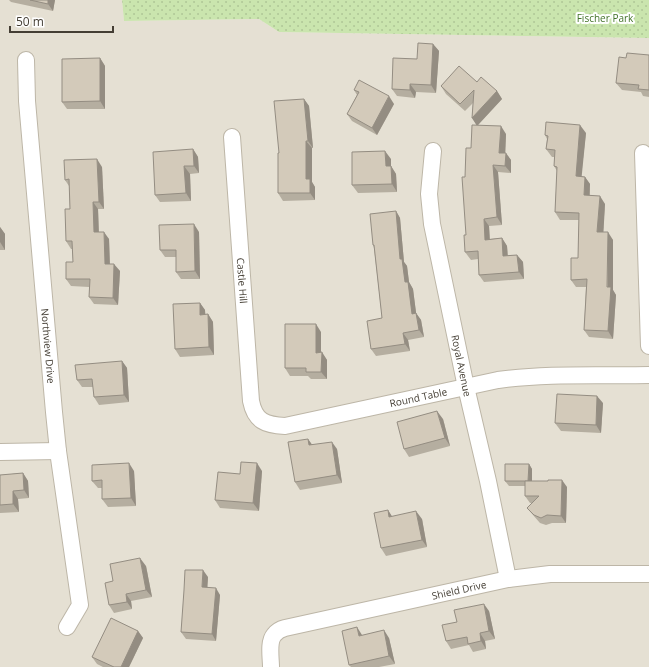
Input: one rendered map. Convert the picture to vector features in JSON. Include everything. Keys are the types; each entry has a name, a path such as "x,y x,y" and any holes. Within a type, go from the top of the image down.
{"street":[{"name":"Northview Drive","path":"26,60 27,101 58,451 80,605 67,627"},
{"name":"Castle Hill","path":"232,136 251,401 256,415 262,421"},
{"name":"Royal Avenue","path":"433,151 429,194 432,224 508,579"},
{"path":"643,153 649,346"},
{"name":"Round Table","path":"262,421 268,424 285,426 498,380 533,376 649,375"},
{"path":"0,452 58,451"},
{"name":"Shield Drive","path":"271,667 271,641 279,630 285,628 508,579 550,574 649,574"}],"shaded area":[{"path":"0,0 122,0 124,21 259,19 279,32 649,38 649,667 0,667"}],"green space":[{"name":"Fischer Park","path":"122,0 649,0 649,38 279,32 259,19 124,21"}],"building":[{"path":"30,0 48,0 48,4"},
{"path":"418,43 433,44 431,85 410,84 410,90 392,89 393,58 417,59"},
{"path":"627,53 649,55 649,90 638,89 639,85 616,83 619,57 626,58"},
{"path":"100,58 100,101 62,102 62,59"},
{"path":"459,66 477,82 481,77 497,91 472,118 474,90 460,104 441,86"},
{"path":"359,80 389,96 372,128 347,114 359,92 354,90"},
{"path":"304,99 308,141 306,141 306,179 310,179 310,193 278,193 279,153 274,101"},
{"path":"546,122 580,125 576,176 585,177 584,195 600,196 597,232 608,232 607,287 611,287 608,331 584,330 587,279 571,280 571,258 578,258 579,213 555,212 557,167 554,166 555,150 546,149 548,136 545,135"},
{"path":"472,125 501,126 499,153 506,153 505,166 493,165 497,217 484,219 485,240 502,238 503,256 517,255 519,272 479,275 478,251 465,252 464,235 466,235 462,177 465,177 466,148 471,148"},
{"path":"193,149 194,166 184,166 186,193 155,195 153,152"},
{"path":"385,151 386,166 391,166 392,184 352,185 352,152"},
{"path":"97,159 99,202 93,202 94,232 104,232 105,264 114,264 113,298 89,297 90,279 66,279 66,262 73,262 72,241 66,241 65,209 70,209 69,179 65,180 64,160"},
{"path":"396,211 400,259 402,259 405,282 408,282 412,314 416,313 419,330 403,333 405,344 371,349 367,321 382,318 370,214"},
{"path":"194,224 195,271 176,272 176,250 160,250 159,225"},
{"path":"200,303 200,315 208,314 209,347 175,349 173,304"},
{"path":"285,324 316,324 316,353 322,352 321,372 306,372 306,368 285,368"},
{"path":"122,361 124,395 94,397 92,379 77,380 75,365"},
{"path":"557,394 597,396 596,425 555,423"},
{"path":"437,411 445,438 404,449 397,422"},
{"path":"308,439 309,445 332,442 337,475 295,482 288,442"},
{"path":"241,462 257,463 253,503 215,500 218,472 240,474"},
{"path":"129,463 131,498 102,499 102,480 92,481 92,465"},
{"path":"505,464 529,464 528,481 505,481"},
{"path":"23,473 24,490 13,491 13,504 0,505 0,475"},
{"path":"562,480 561,516 547,515 541,518 534,515 527,508 539,496 525,496 525,481"},
{"path":"388,510 389,517 416,511 422,540 381,548 374,513"},
{"path":"140,558 146,590 126,594 127,602 109,605 105,583 113,581 110,564"},
{"path":"185,570 203,570 202,587 216,588 212,634 181,632"},
{"path":"484,604 489,631 480,633 481,641 468,644 467,637 446,641 442,625 457,622 454,610"},
{"path":"111,618 138,631 121,667 114,667 92,657"},
{"path":"357,627 359,636 384,630 389,656 349,665 342,631"}]}
